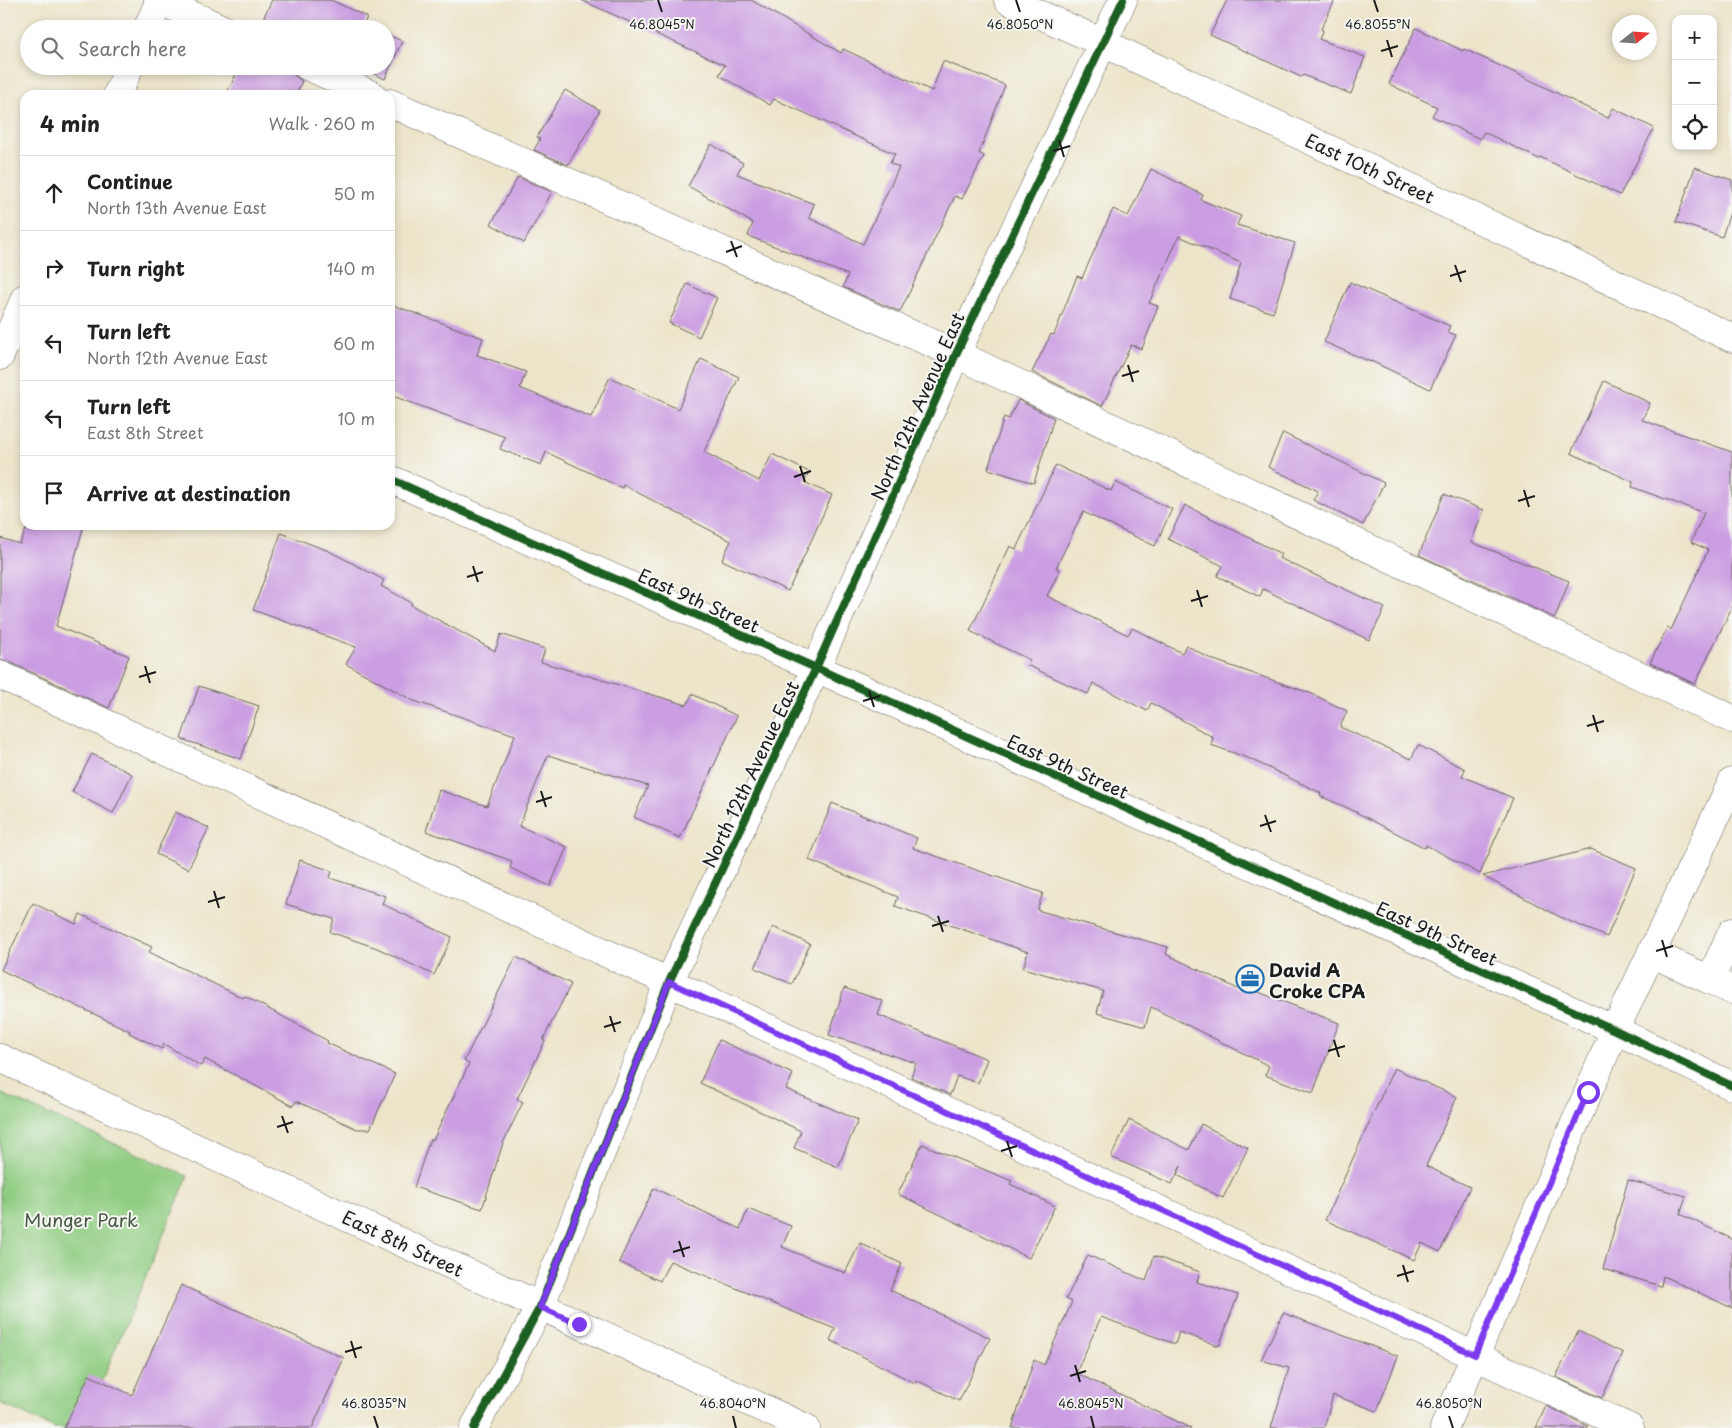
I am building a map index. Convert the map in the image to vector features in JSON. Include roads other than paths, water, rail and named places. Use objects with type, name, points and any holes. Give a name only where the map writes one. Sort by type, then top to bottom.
[{"type":"street","points":[[151,20],[159,0],[203,20]]},
{"type":"street","name":"East 10th Street","points":[[1008,0],[1732,338]]},
{"type":"street","name":"North 12th Avenue East","points":[[474,1428],[540,1307],[669,982],[816,668],[956,354],[1123,0]]},
{"type":"street","points":[[119,90],[126,75]]},
{"type":"street","points":[[327,75],[361,90]]},
{"type":"street","points":[[395,105],[956,354],[1732,719]]},
{"type":"street","points":[[0,356],[17,308]]},
{"type":"street","name":"East 9th Street","points":[[395,481],[816,668],[1615,1030],[1732,1086]]},
{"type":"street","points":[[0,675],[669,982],[1630,1428]]},
{"type":"street","points":[[1444,1428],[1615,1030],[1732,782]]},
{"type":"street","points":[[1651,952],[1723,974],[1732,932]]},
{"type":"street","name":"East 8th Street","points":[[0,1058],[806,1428]]},
{"type":"place","name":"David A Croke CPA","points":[[1250,979]]},
{"type":"park label","name":"Munger Park","points":[[81,1219]]}]
